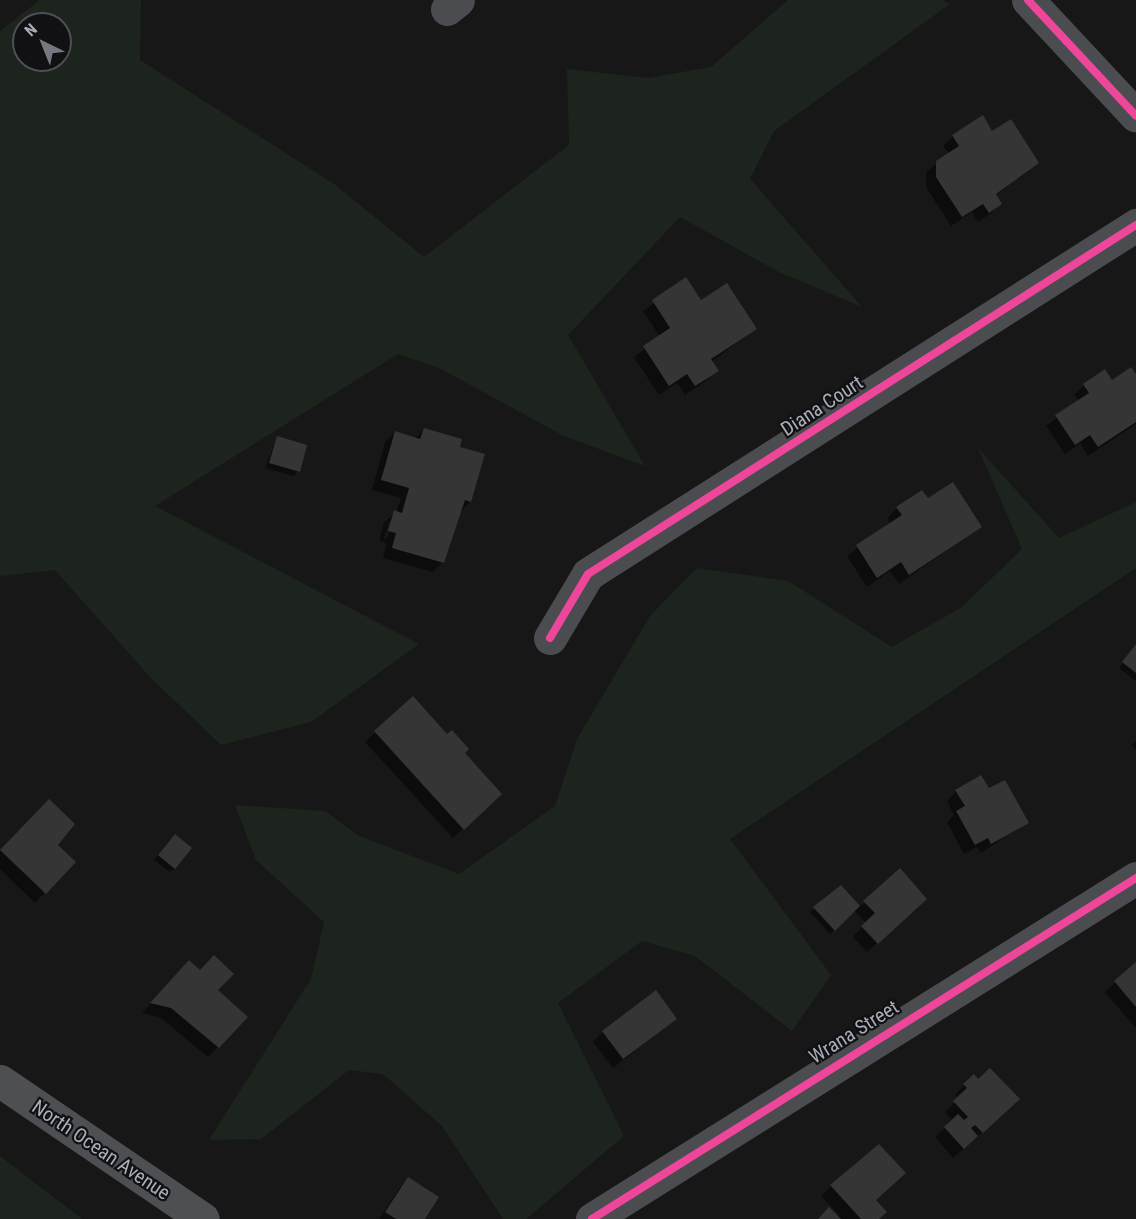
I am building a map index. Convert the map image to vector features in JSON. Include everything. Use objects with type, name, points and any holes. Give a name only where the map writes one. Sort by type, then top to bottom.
[{"type":"main road","name":"North Ocean Avenue","points":[[0,1081],[203,1219]]},
{"type":"street","points":[[1028,0],[1136,116]]},
{"type":"street","name":"Diana Court","points":[[550,638],[588,574],[1136,225]]},
{"type":"street","name":"Wrana Street","points":[[592,1219],[1136,878]]},
{"type":"shaded area","points":[[40,0],[141,0],[140,60],[334,184],[424,257],[569,145],[567,69],[648,78],[711,67],[788,0],[942,0],[950,4],[774,131],[750,179],[862,307],[779,272],[680,217],[568,335],[645,466],[564,436],[439,368],[398,354],[155,506],[419,644],[311,722],[221,745],[151,678],[55,570],[0,576],[0,31],[12,22],[12,72],[72,72],[72,12],[25,12]]},
{"type":"shaded area","points":[[978,448],[1059,538],[1136,502],[1136,568],[730,839],[831,975],[792,1031],[695,956],[642,941],[558,1003],[624,1136],[526,1219],[503,1219],[442,1126],[383,1074],[349,1070],[261,1139],[209,1140],[311,979],[324,922],[256,860],[235,805],[325,811],[359,836],[459,874],[555,806],[577,739],[650,616],[697,568],[788,581],[892,647],[962,607],[1022,549]]},
{"type":"shaded area","points":[[0,1156],[82,1219],[0,1219]]},
{"type":"building","points":[[983,115],[992,131],[1011,119],[1039,163],[996,194],[1002,204],[989,213],[983,204],[962,217],[936,177],[936,161],[959,146],[952,135]]},
{"type":"building","points":[[686,277],[701,300],[727,283],[757,329],[711,359],[719,371],[695,386],[687,374],[669,386],[643,346],[670,328],[652,300]]},
{"type":"building","points":[[1131,367],[1136,374],[1136,422],[1098,447],[1090,435],[1075,445],[1055,415],[1089,393],[1083,384],[1105,369],[1112,380]]},
{"type":"building","points":[[424,428],[462,439],[460,447],[485,454],[471,502],[465,500],[444,563],[392,548],[396,533],[388,531],[394,510],[402,513],[409,488],[381,480],[395,431],[420,439]]},
{"type":"building","points":[[277,436],[307,445],[300,472],[269,463]]},
{"type":"building","points":[[953,482],[982,527],[909,575],[901,562],[877,578],[856,545],[902,515],[896,507],[922,490],[928,498]]},
{"type":"building","points":[[1136,644],[1136,673],[1122,662]]},
{"type":"building","points":[[413,696],[447,734],[452,730],[469,749],[465,753],[502,794],[464,830],[374,731]]},
{"type":"building","points":[[981,775],[989,788],[1005,780],[1029,823],[991,844],[988,838],[975,845],[956,811],[965,806],[955,790]]},
{"type":"building","points":[[49,799],[75,824],[58,845],[76,862],[46,894],[0,850]]},
{"type":"building","points":[[175,834],[192,848],[175,869],[158,855]]},
{"type":"building","points":[[900,868],[927,899],[878,944],[861,926],[875,913],[863,901]]},
{"type":"building","points":[[841,885],[860,906],[835,931],[813,907]]},
{"type":"building","points":[[214,955],[234,974],[218,990],[248,1017],[219,1048],[171,1008],[150,1003],[189,960],[200,970]]},
{"type":"building","points":[[1136,962],[1136,1007],[1114,981]]},
{"type":"building","points":[[656,990],[677,1019],[623,1059],[602,1031]]},
{"type":"building","points":[[990,1068],[1020,1099],[983,1133],[975,1125],[971,1128],[978,1136],[964,1149],[944,1127],[958,1114],[964,1120],[968,1117],[953,1101],[967,1088],[963,1084],[974,1074],[978,1079]]},
{"type":"building","points":[[879,1144],[906,1173],[876,1200],[887,1212],[879,1219],[861,1219],[830,1185]]},
{"type":"building","points":[[408,1177],[439,1197],[425,1219],[396,1219],[385,1212]]},
{"type":"building","points":[[829,1207],[841,1219],[818,1219]]},
{"type":"cycle path","points":[[1028,0],[1136,116]]},
{"type":"cycle path","points":[[550,638],[588,574],[1136,225]]},
{"type":"cycle path","points":[[592,1219],[1136,878]]}]
